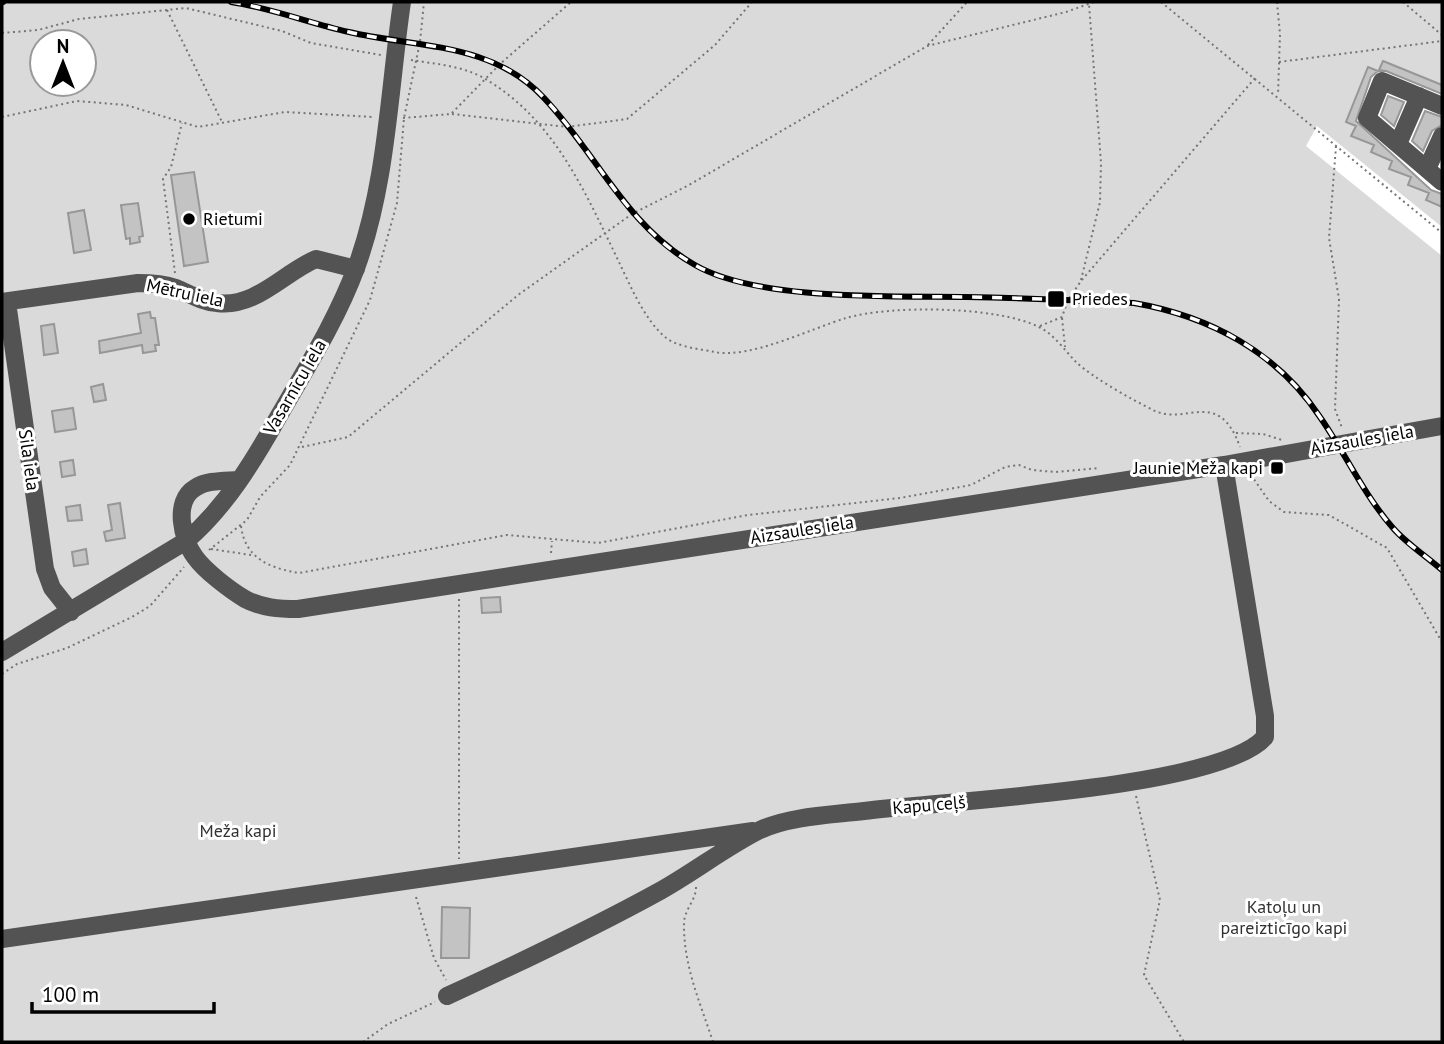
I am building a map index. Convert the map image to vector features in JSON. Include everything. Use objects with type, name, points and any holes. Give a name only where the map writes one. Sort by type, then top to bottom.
[{"type":"street","name":"Vasarnīcu iela","points":[[2,652],[186,541],[213,518],[238,480],[323,340],[356,269],[373,207],[401,2]]},
{"type":"street","points":[[1442,106],[1382,81],[1367,118],[1442,182]]},
{"type":"street","points":[[1398,144],[1419,96]]},
{"type":"street","points":[[1427,169],[1442,136]]},
{"type":"street","name":"Mētru iela","points":[[4,302],[138,282],[177,289],[199,300],[219,304],[240,302],[270,289],[316,259],[356,269]]},
{"type":"street","name":"Sila iela","points":[[4,302],[45,569],[52,588],[71,612]]},
{"type":"street","name":"Aizsaules iela","points":[[186,541],[203,553],[244,598],[269,608],[298,609],[1442,426]]},
{"type":"street","name":"Kapu ceļš","points":[[450,995],[582,934],[695,872],[761,830],[784,823],[866,811],[1012,797],[1135,781],[1227,760],[1256,748],[1265,737],[1265,716],[1234,460]]},
{"type":"street","points":[[186,541],[182,514],[188,496],[195,488],[206,484],[238,480]]},
{"type":"street","points":[[2,939],[761,830]]},
{"type":"path","points":[[451,114],[571,2]]},
{"type":"path","points":[[2,117],[78,101],[126,105],[198,127],[285,112],[387,117],[451,114],[567,127],[627,119],[715,45],[752,2]]},
{"type":"path","points":[[927,46],[967,2]]},
{"type":"path","points":[[1081,281],[1100,202],[1101,163],[1089,2]]},
{"type":"path","points":[[302,447],[348,437],[518,295],[632,214],[689,185],[927,46],[1066,12],[1094,2]]},
{"type":"path","points":[[1161,2],[1442,233]]},
{"type":"path","points":[[1277,2],[1278,96]]},
{"type":"path","points":[[1404,2],[1442,36]]},
{"type":"path","points":[[2,33],[186,8],[236,18],[282,31],[311,43],[442,64],[486,79],[542,125],[575,172],[655,325],[666,338],[706,351],[743,354],[847,318],[880,313],[955,310],[988,314],[1039,327],[1065,347],[1083,367],[1159,413],[1204,411],[1215,415],[1235,433],[1241,450],[1234,460],[1269,501],[1284,512],[1329,515],[1387,548],[1442,642]]},
{"type":"path","points":[[167,9],[222,123]]},
{"type":"path","points":[[1279,62],[1442,41]]},
{"type":"path","points":[[1065,347],[1062,317],[1068,300],[1081,281],[1255,78]]},
{"type":"path","points":[[177,289],[163,179],[172,167],[183,122]]},
{"type":"path","points":[[1336,145],[1329,238],[1339,299],[1335,409],[1337,422],[1346,434]]},
{"type":"path","points":[[1039,327],[1062,317]]},
{"type":"path","points":[[2,674],[17,664],[33,662],[97,634],[150,606],[203,553],[252,555],[277,569],[299,573],[507,536],[598,543],[748,514],[900,498],[971,485],[1005,467],[1019,465],[1032,470],[1055,472],[1109,467]]},
{"type":"path","points":[[241,526],[243,541],[252,555]]},
{"type":"path","points":[[459,584],[460,875]]},
{"type":"path","points":[[1135,781],[1138,810],[1160,900],[1144,975],[1184,1042]]},
{"type":"path","points":[[695,872],[696,894],[684,918],[685,960],[713,1042]]},
{"type":"path","points":[[363,1042],[388,1024],[450,995],[434,958],[409,879]]},
{"type":"green space","points":[[2,2],[1442,2],[1442,85],[1383,61],[1379,71],[1368,67],[1346,121],[1356,126],[1352,136],[1374,145],[1371,152],[1392,161],[1390,169],[1411,177],[1408,185],[1429,193],[1426,201],[1442,207],[1442,227],[1317,126],[1306,146],[1442,256],[1442,1042],[2,1042]]},
{"type":"building","points":[[1383,61],[1442,85],[1442,94],[1379,70]]},
{"type":"building","points":[[1368,67],[1378,71],[1371,77],[1356,121],[1431,190],[1442,194],[1442,207],[1426,200],[1429,193],[1408,185],[1411,177],[1389,169],[1392,161],[1371,152],[1374,145],[1351,136],[1356,126],[1346,122]]},
{"type":"building","points":[[1388,96],[1404,102],[1394,126],[1381,115]]},
{"type":"building","points":[[1425,111],[1442,117],[1442,125],[1432,131],[1423,151],[1412,141]]},
{"type":"building","name":"Rietumi","points":[[194,172],[208,262],[184,266],[171,175]]},
{"type":"building","points":[[138,203],[143,236],[139,237],[140,242],[130,244],[130,238],[126,239],[121,205]]},
{"type":"building","points":[[84,210],[91,250],[74,253],[68,213]]},
{"type":"building","points":[[150,312],[151,318],[155,318],[159,345],[155,345],[156,351],[143,353],[142,345],[100,353],[99,341],[141,333],[138,314]]},
{"type":"building","points":[[54,324],[58,353],[44,355],[41,326]]},
{"type":"building","points":[[103,384],[106,400],[94,402],[91,387]]},
{"type":"building","points":[[73,408],[76,429],[55,432],[52,411]]},
{"type":"building","points":[[73,460],[75,475],[62,477],[60,462]]},
{"type":"building","points":[[120,503],[125,538],[106,541],[104,532],[112,530],[108,505]]},
{"type":"building","points":[[80,505],[82,520],[68,521],[66,507]]},
{"type":"building","points":[[86,549],[88,564],[74,566],[72,552]]},
{"type":"building","points":[[500,597],[501,612],[482,613],[481,598]]},
{"type":"building","points":[[442,907],[470,908],[469,958],[441,958]]},
{"type":"railway","points":[[231,2],[349,32],[453,50],[501,66],[524,80],[544,98],[631,210],[650,230],[671,249],[695,265],[721,277],[789,291],[826,294],[1134,303],[1189,317],[1214,328],[1239,340],[1262,356],[1303,394],[1393,528],[1442,570]]},
{"type":"place","name":"Rietumi","points":[[189,219]]},
{"type":"place","name":"Priedes","points":[[1056,299]]},
{"type":"place","name":"Jaunie Meža kapi","points":[[1277,468]]},
{"type":"park label","name":"Meža kapi","points":[[238,831]]},
{"type":"park label","name":"Katoļu un pareizticīgo kapi","points":[[1284,918]]}]
